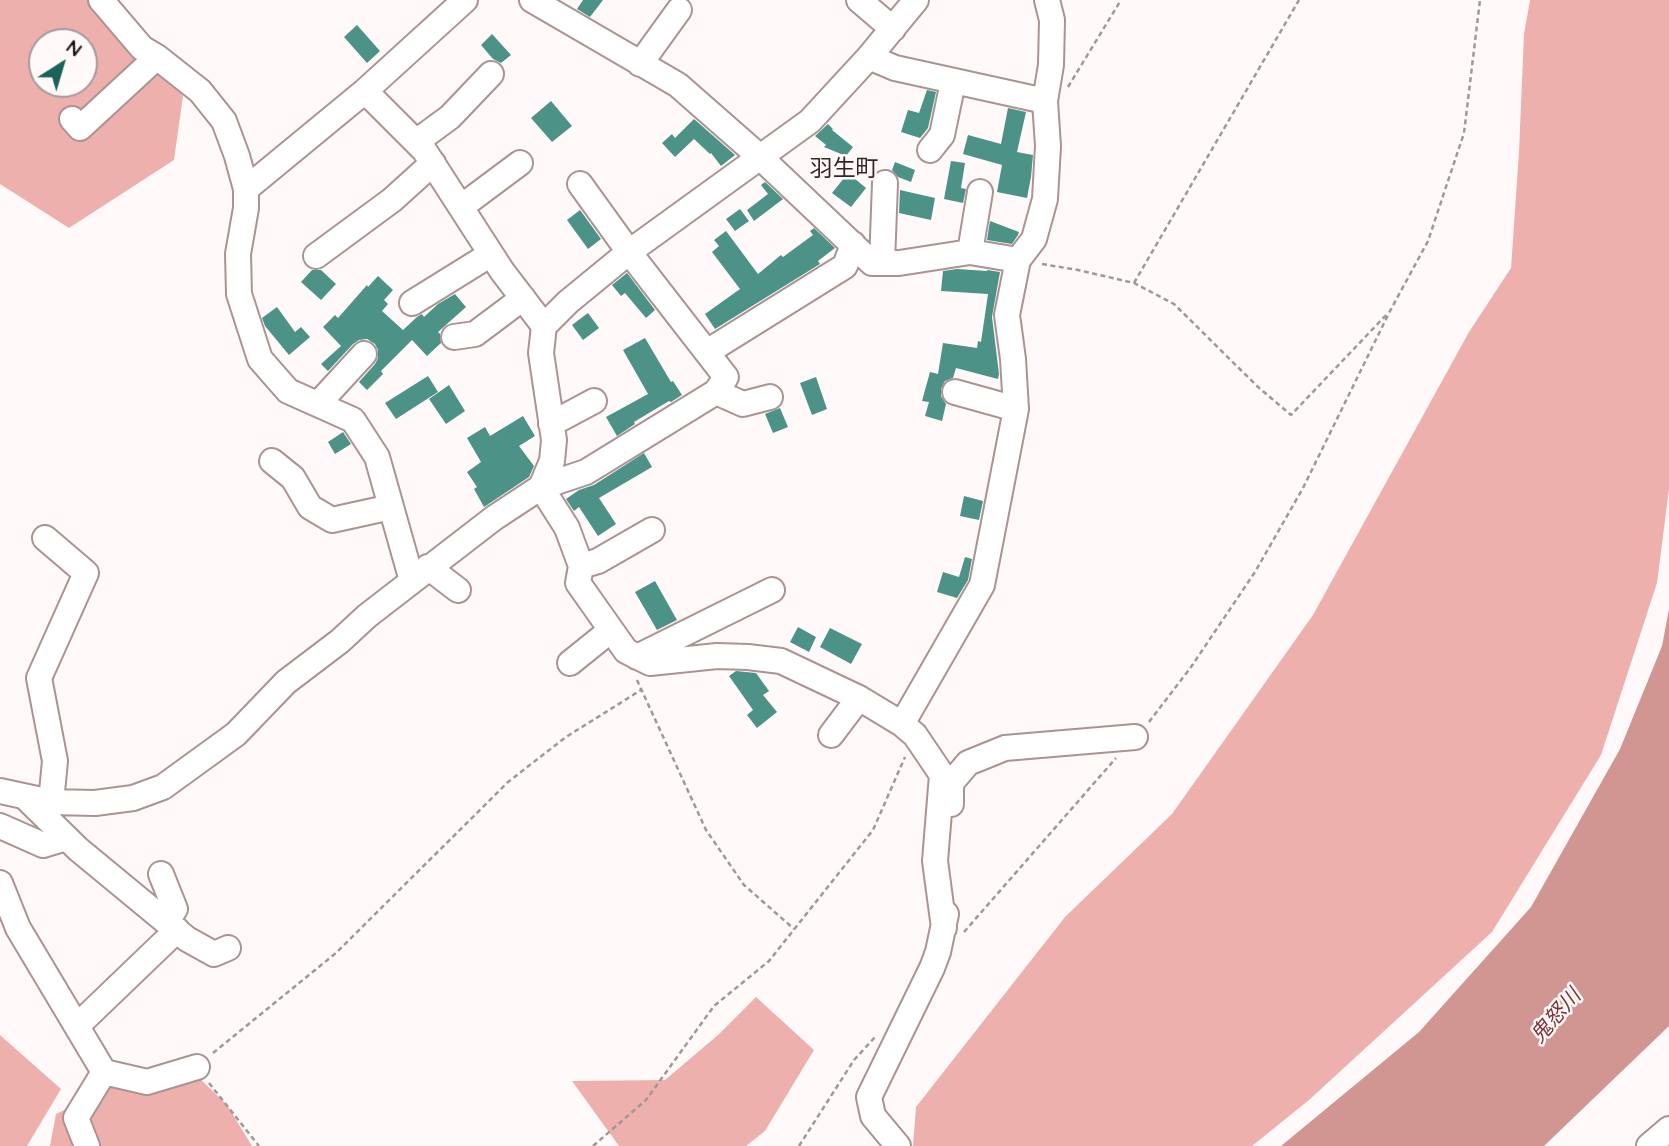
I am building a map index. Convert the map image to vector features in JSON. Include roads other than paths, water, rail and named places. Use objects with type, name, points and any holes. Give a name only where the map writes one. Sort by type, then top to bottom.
[{"type":"street","points":[[101,0],[142,48],[200,91],[224,121],[246,189],[246,208],[238,254],[239,294],[260,359],[288,391],[353,420],[377,457],[391,507],[420,574],[458,590]]},
{"type":"street","points":[[246,189],[365,91],[465,0]]},
{"type":"street","points":[[532,0],[678,85],[760,156],[872,263],[899,263],[970,252],[1018,260]]},
{"type":"street","points":[[859,0],[892,29]]},
{"type":"street","points":[[541,487],[552,461],[554,440],[541,353],[544,326],[568,302],[629,252],[810,121],[869,57],[916,0]]},
{"type":"street","points":[[908,730],[982,585],[1016,410],[1007,315],[1018,260],[1034,239],[1045,199],[1048,145],[1056,95],[1051,65],[1052,20],[1048,0]]},
{"type":"street","points":[[640,64],[679,10]]},
{"type":"street","points":[[72,118],[80,128],[157,57]]},
{"type":"street","points":[[869,57],[895,68],[953,82],[1056,95]]},
{"type":"street","points":[[416,142],[450,117],[491,74]]},
{"type":"street","points":[[930,150],[942,135],[953,82]]},
{"type":"street","points":[[365,91],[424,150],[502,271],[544,326]]},
{"type":"street","points":[[316,256],[392,200],[433,163]]},
{"type":"street","points":[[461,207],[520,163]]},
{"type":"street","points":[[882,263],[885,183]]},
{"type":"street","points":[[0,791],[51,802],[95,803],[133,798],[163,787],[236,734],[286,682],[494,518],[541,487],[586,472],[716,392],[726,377],[580,184]]},
{"type":"street","points":[[970,252],[980,192]]},
{"type":"street","points":[[707,352],[845,267],[853,244]]},
{"type":"street","points":[[412,303],[491,254]]},
{"type":"street","points":[[454,337],[475,334],[523,298]]},
{"type":"street","points":[[318,404],[364,354]]},
{"type":"street","points":[[716,392],[743,404],[770,397]]},
{"type":"street","points":[[955,392],[1016,410]]},
{"type":"street","points":[[551,424],[594,401]]},
{"type":"street","points":[[272,461],[293,478],[310,507],[332,520],[391,507]]},
{"type":"street","points":[[541,487],[567,528],[581,566],[578,583],[631,654],[650,663],[717,656],[781,661],[859,698],[908,730],[942,775],[935,861],[952,932]]},
{"type":"street","points":[[581,566],[598,562],[652,530]]},
{"type":"street","points":[[45,538],[86,573],[39,678],[55,761],[51,802]]},
{"type":"street","points":[[631,654],[772,590]]},
{"type":"street","points":[[570,663],[611,630]]},
{"type":"street","points":[[831,735],[859,698]]},
{"type":"street","points":[[898,1146],[873,1116],[869,1097],[939,951],[952,932],[951,783],[968,763],[1005,748],[1135,737]]},
{"type":"street","points":[[24,796],[78,849],[187,939],[214,954],[228,948]]},
{"type":"street","points":[[0,826],[43,845],[66,838]]},
{"type":"street","points":[[77,1026],[171,925],[175,909],[162,874]]},
{"type":"street","points":[[0,883],[9,932],[77,1026],[104,1072],[147,1082],[197,1066]]},
{"type":"street","points":[[87,1146],[76,1118],[104,1072]]},
{"type":"street","points":[[1649,1146],[1669,1129]]},
{"type":"water","name":"鬼怒川","points":[[1669,609],[1669,1026],[1544,1146],[1281,1146],[1419,1032],[1531,907],[1620,749],[1662,646]]},
{"type":"district","name":"羽生町","points":[[844,169]]}]
